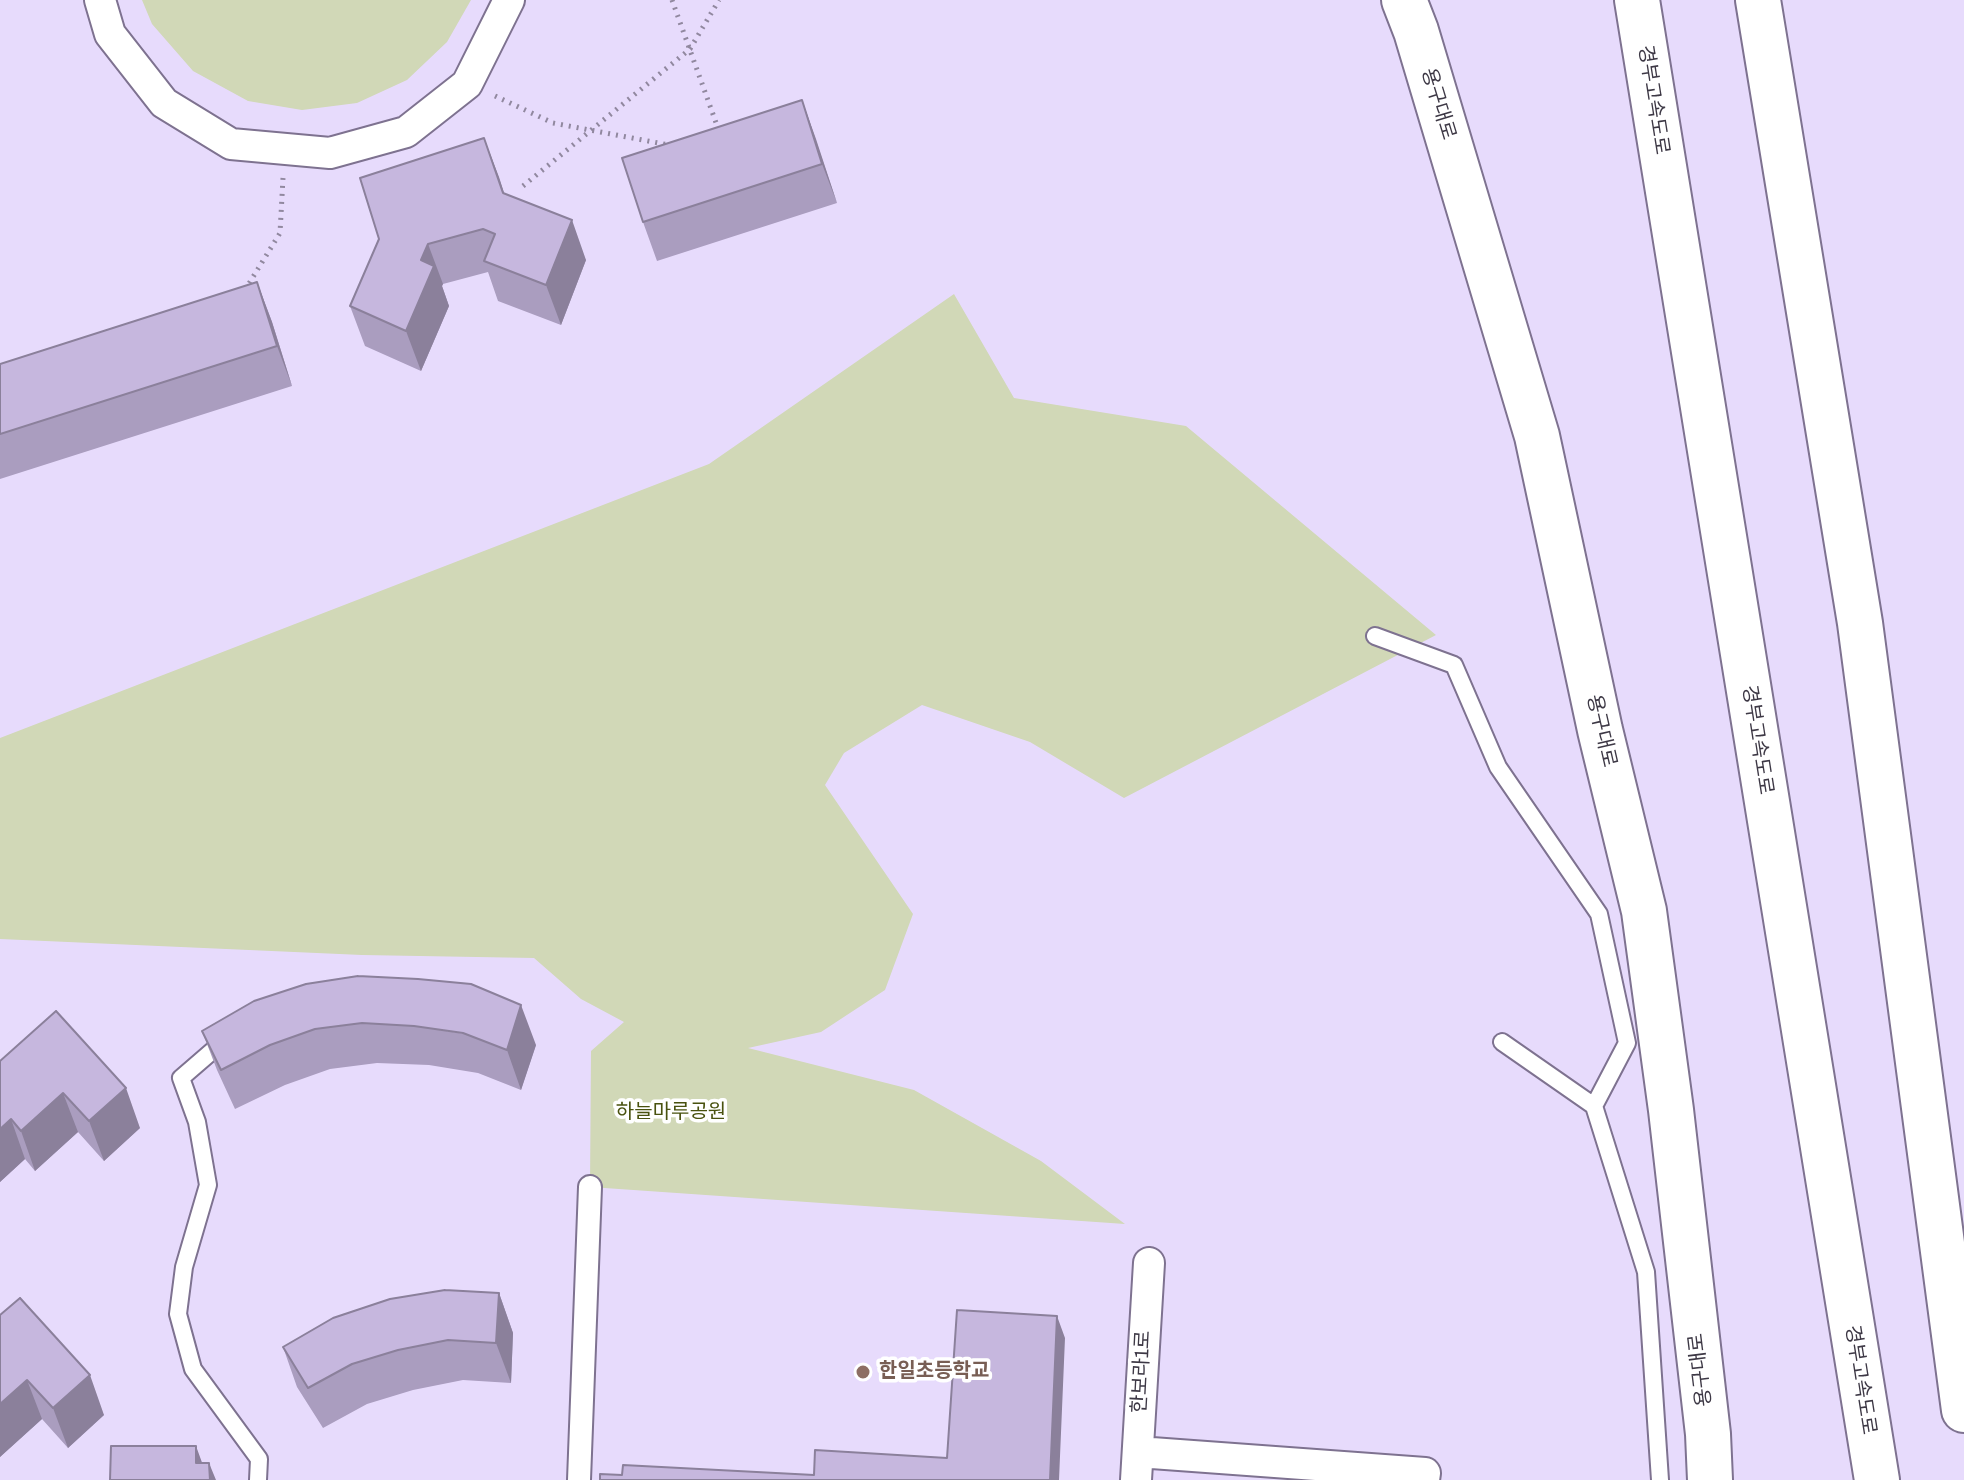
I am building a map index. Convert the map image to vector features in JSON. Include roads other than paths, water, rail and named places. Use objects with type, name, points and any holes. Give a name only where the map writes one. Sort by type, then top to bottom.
[{"type":"highway","name":"용구대로","points":[[1404,0],[1421,46],[1537,436],[1600,730],[1644,911],[1708,1434],[1710,1480]]},
{"type":"highway","name":"경부고속도로","points":[[1637,0],[1877,1480]]},
{"type":"highway","points":[[1758,0],[1860,623],[1964,1410]]},
{"type":"street","points":[[100,0],[110,34],[164,103],[231,144],[330,153],[406,132],[467,84],[509,0]]},
{"type":"street","points":[[579,1480],[590,1187]]},
{"type":"street","name":"한보라1로","points":[[1137,1466],[1149,1263]]},
{"type":"street","points":[[1137,1466],[1425,1473],[1424,1480]]},
{"type":"lane","points":[[1375,636],[1454,665],[1498,767],[1599,914],[1627,1043],[1594,1106]]},
{"type":"lane","points":[[238,1036],[224,1041],[181,1078],[197,1122],[208,1185],[184,1267],[178,1314],[193,1369],[259,1459],[258,1480]]},
{"type":"lane","points":[[1502,1042],[1594,1106],[1646,1272],[1660,1480]]},
{"type":"place","name":"한일초등학교","points":[[863,1372]]},
{"type":"park label","name":"하늘마루공원","points":[[671,1113]]}]
